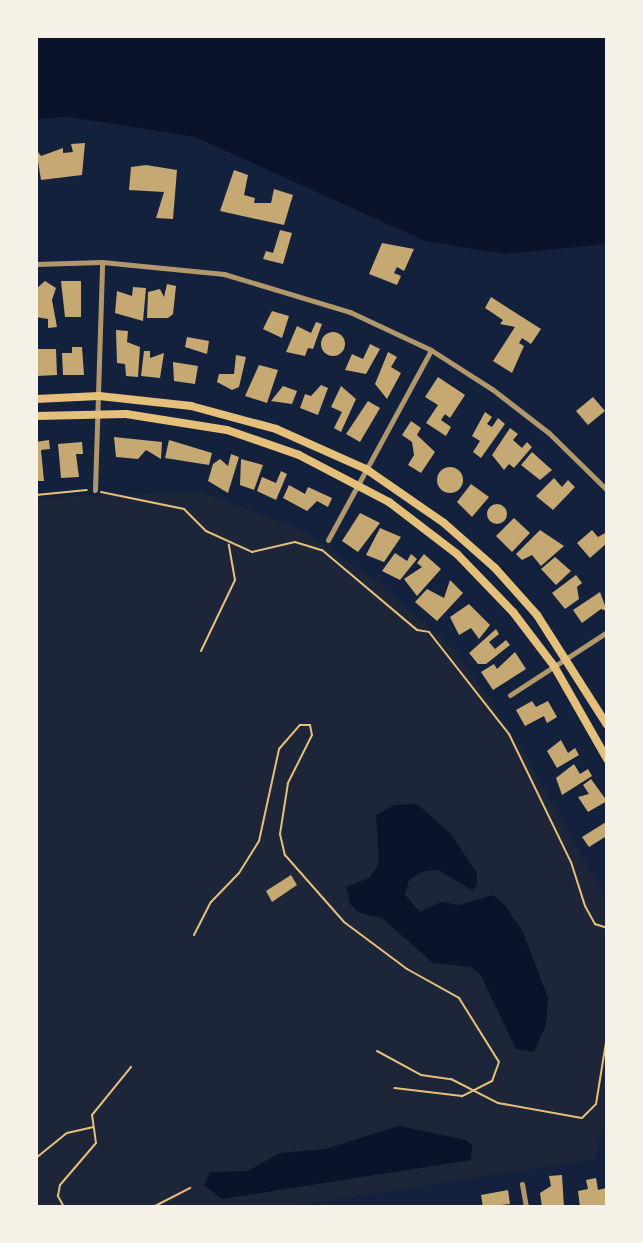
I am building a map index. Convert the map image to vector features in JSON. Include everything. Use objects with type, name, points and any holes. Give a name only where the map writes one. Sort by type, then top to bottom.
[{"type":"main road","points":[[36,399],[99,396],[232,416],[303,439],[366,469],[444,523],[495,568],[566,658],[607,725]]},
{"type":"main road","points":[[36,416],[99,413],[227,430],[299,455],[358,484],[457,554],[498,595],[554,666],[607,759]]},
{"type":"street","points":[[36,264],[102,262],[224,274],[294,292],[431,350],[549,433],[607,490]]},
{"type":"street","points":[[95,490],[102,262]]},
{"type":"street","points":[[328,540],[431,350]]},
{"type":"street","points":[[510,695],[607,632]]},
{"type":"street","points":[[522,1184],[526,1207]]},
{"type":"path","points":[[36,495],[95,490],[184,509],[228,543],[260,554],[295,542],[322,550],[417,630],[429,632],[509,734],[571,862],[585,906],[595,924],[607,928]]},
{"type":"path","points":[[201,651],[236,576],[228,543]]},
{"type":"path","points":[[194,935],[211,902],[239,873],[259,841],[279,749],[300,725],[310,725],[312,735],[288,783],[280,845],[344,922],[407,969],[450,991],[469,1009],[499,1062],[492,1081],[473,1092],[437,1097],[394,1088]]},
{"type":"path","points":[[377,1051],[421,1075],[451,1079],[506,1105],[582,1118],[596,1104],[607,1036]]},
{"type":"path","points":[[64,1207],[57,1192],[93,1150],[97,1137],[92,1127],[95,1109],[131,1067]]},
{"type":"path","points":[[36,1158],[56,1139],[92,1127]]},
{"type":"path","points":[[153,1207],[190,1188]]},
{"type":"shaded area","points":[[36,36],[607,36],[607,244],[505,254],[425,241],[195,137],[69,117],[36,119]]},
{"type":"shaded area","points":[[201,492],[300,529],[377,582],[455,650],[522,749],[607,901],[607,1108],[595,1159],[286,1207],[36,1207],[36,498]]},
{"type":"shaded area","points":[[417,804],[450,833],[477,873],[477,886],[472,890],[438,870],[423,871],[409,880],[405,895],[420,912],[441,902],[460,905],[493,895],[505,905],[523,932],[548,998],[546,1025],[534,1052],[516,1049],[480,974],[471,967],[433,963],[382,918],[359,913],[350,904],[346,887],[369,878],[379,863],[376,815],[394,805]]},
{"type":"shaded area","points":[[399,1126],[466,1140],[472,1145],[471,1160],[222,1199],[204,1185],[210,1172],[248,1171],[280,1153],[325,1149]]},
{"type":"building","points":[[85,143],[82,175],[41,180],[36,149],[41,156],[63,148],[63,153],[73,152],[71,144]]},
{"type":"building","points":[[146,165],[177,170],[173,219],[156,218],[164,192],[129,190],[131,167]]},
{"type":"building","points":[[234,170],[248,175],[244,195],[255,198],[254,203],[271,203],[274,189],[293,195],[284,225],[220,211]]},
{"type":"building","points":[[280,230],[292,233],[283,264],[263,259],[266,251],[273,253]]},
{"type":"building","points":[[382,243],[414,249],[404,271],[397,267],[394,273],[401,276],[397,285],[369,274]]},
{"type":"building","points":[[45,281],[56,288],[52,300],[57,327],[48,328],[48,319],[36,317],[36,289]]},
{"type":"building","points":[[61,281],[81,281],[81,317],[65,317]]},
{"type":"building","points":[[167,284],[176,286],[173,314],[168,318],[147,318],[148,292],[160,289],[164,297]]},
{"type":"building","points":[[133,287],[146,288],[143,321],[115,313],[117,291],[132,296]]},
{"type":"building","points":[[491,297],[541,329],[531,344],[522,338],[519,343],[524,346],[512,373],[493,361],[515,327],[500,324],[503,320],[485,308]]},
{"type":"building","points":[[272,311],[289,316],[282,338],[263,329]]},
{"type":"building","points":[[316,322],[322,324],[313,349],[308,348],[305,356],[286,352],[297,326],[311,333]]},
{"type":"building","points":[[116,330],[128,331],[127,342],[140,347],[138,377],[126,376],[125,364],[117,363]]},
{"type":"building","points":[[333,332],[342,335],[345,344],[342,353],[333,356],[324,353],[321,344],[324,335]]},
{"type":"building","points":[[187,337],[209,341],[207,354],[185,347]]},
{"type":"building","points":[[370,344],[380,349],[366,374],[345,370],[352,354],[363,359]]},
{"type":"building","points":[[72,347],[82,347],[84,375],[63,375],[62,353],[72,353]]},
{"type":"building","points":[[36,349],[56,349],[57,375],[36,376]]},
{"type":"building","points":[[144,351],[150,351],[150,358],[164,353],[160,378],[141,376]]},
{"type":"building","points":[[388,352],[397,357],[391,367],[401,373],[387,399],[375,384]]},
{"type":"building","points":[[236,355],[246,357],[239,387],[232,390],[217,382],[219,374],[234,374]]},
{"type":"building","points":[[173,362],[198,366],[195,384],[174,381]]},
{"type":"building","points":[[259,365],[278,370],[267,403],[245,396]]},
{"type":"building","points":[[438,377],[465,395],[450,418],[445,414],[441,420],[451,427],[446,436],[426,423],[438,405],[425,397]]},
{"type":"building","points":[[321,385],[328,388],[318,415],[300,408],[305,394],[311,396]]},
{"type":"building","points":[[283,386],[297,391],[292,404],[271,401]]},
{"type":"building","points":[[341,386],[356,399],[341,432],[334,428],[342,412],[331,407]]},
{"type":"building","points":[[593,397],[605,411],[588,425],[576,411]]},
{"type":"building","points":[[368,401],[380,408],[360,442],[346,434]]},
{"type":"building","points":[[485,412],[492,417],[487,424],[492,427],[498,418],[505,424],[481,458],[473,452],[480,441],[472,436]]},
{"type":"building","points":[[411,421],[421,428],[417,435],[435,452],[421,473],[408,465],[414,455],[412,442],[402,435]]},
{"type":"building","points":[[510,428],[518,434],[513,440],[522,448],[527,442],[532,447],[514,468],[509,464],[504,470],[492,455]]},
{"type":"building","points":[[114,437],[162,442],[161,459],[146,450],[138,459],[116,457]]},
{"type":"building","points":[[49,440],[50,449],[41,450],[44,481],[36,481],[36,442]]},
{"type":"building","points":[[169,440],[212,453],[209,465],[165,458]]},
{"type":"building","points":[[82,442],[83,454],[76,454],[79,477],[61,478],[58,444]]},
{"type":"building","points":[[532,452],[552,470],[540,480],[521,465]]},
{"type":"building","points":[[231,454],[239,457],[228,493],[208,481],[213,464],[220,459],[228,466]]},
{"type":"building","points":[[241,459],[263,465],[254,490],[240,485]]},
{"type":"building","points":[[450,467],[459,471],[463,480],[459,489],[450,493],[441,489],[437,480],[441,471]]},
{"type":"building","points":[[281,471],[287,474],[276,500],[257,491],[262,477],[276,483]]},
{"type":"building","points":[[554,478],[562,487],[568,480],[575,487],[553,510],[536,496]]},
{"type":"building","points":[[471,484],[489,497],[472,517],[457,502]]},
{"type":"building","points":[[289,485],[305,494],[308,487],[332,498],[328,507],[317,501],[307,511],[283,498]]},
{"type":"building","points":[[497,504],[504,507],[507,514],[504,521],[497,524],[490,521],[487,514],[490,507]]},
{"type":"building","points":[[360,513],[380,523],[358,552],[342,541]]},
{"type":"building","points":[[514,518],[530,533],[512,552],[496,536]]},
{"type":"building","points":[[380,528],[401,537],[384,562],[366,555]]},
{"type":"building","points":[[540,530],[564,546],[541,566],[532,555],[522,560],[516,554]]},
{"type":"building","points":[[592,530],[598,537],[607,532],[607,543],[590,558],[577,543]]},
{"type":"building","points":[[395,553],[407,561],[411,554],[417,559],[400,580],[382,571]]},
{"type":"building","points":[[424,554],[441,569],[417,596],[404,579],[422,567],[417,563]]},
{"type":"building","points":[[555,557],[571,571],[556,585],[541,569]]},
{"type":"building","points":[[576,575],[582,583],[577,587],[579,599],[565,609],[552,593]]},
{"type":"building","points":[[450,580],[463,593],[437,621],[415,602],[427,589],[444,598]]},
{"type":"building","points":[[600,592],[607,611],[601,609],[582,623],[573,610]]},
{"type":"building","points":[[469,604],[490,625],[479,639],[471,628],[459,635],[450,617]]},
{"type":"building","points":[[496,629],[499,634],[489,642],[495,649],[506,640],[510,645],[486,664],[478,664],[469,653]]},
{"type":"building","points":[[515,652],[526,669],[493,690],[481,672],[494,664],[497,669]]},
{"type":"building","points":[[532,701],[536,707],[548,701],[557,717],[547,723],[544,716],[525,726],[516,710]]},
{"type":"building","points":[[561,740],[568,753],[575,748],[579,755],[557,768],[547,751]]},
{"type":"building","points":[[574,764],[580,774],[588,769],[592,776],[562,795],[556,778]]},
{"type":"building","points":[[591,779],[607,801],[588,812],[578,797],[589,794],[583,785]]},
{"type":"building","points":[[606,822],[607,840],[605,837],[589,847],[582,837]]},
{"type":"building","points":[[291,875],[297,885],[272,902],[266,891]]},
{"type":"building","points":[[562,1175],[564,1207],[542,1207],[540,1193],[551,1186],[549,1176]]},
{"type":"building","points":[[596,1178],[598,1190],[606,1188],[607,1207],[580,1207],[578,1191],[588,1189],[586,1180]]},
{"type":"building","points":[[508,1190],[510,1204],[483,1207],[481,1195]]}]
